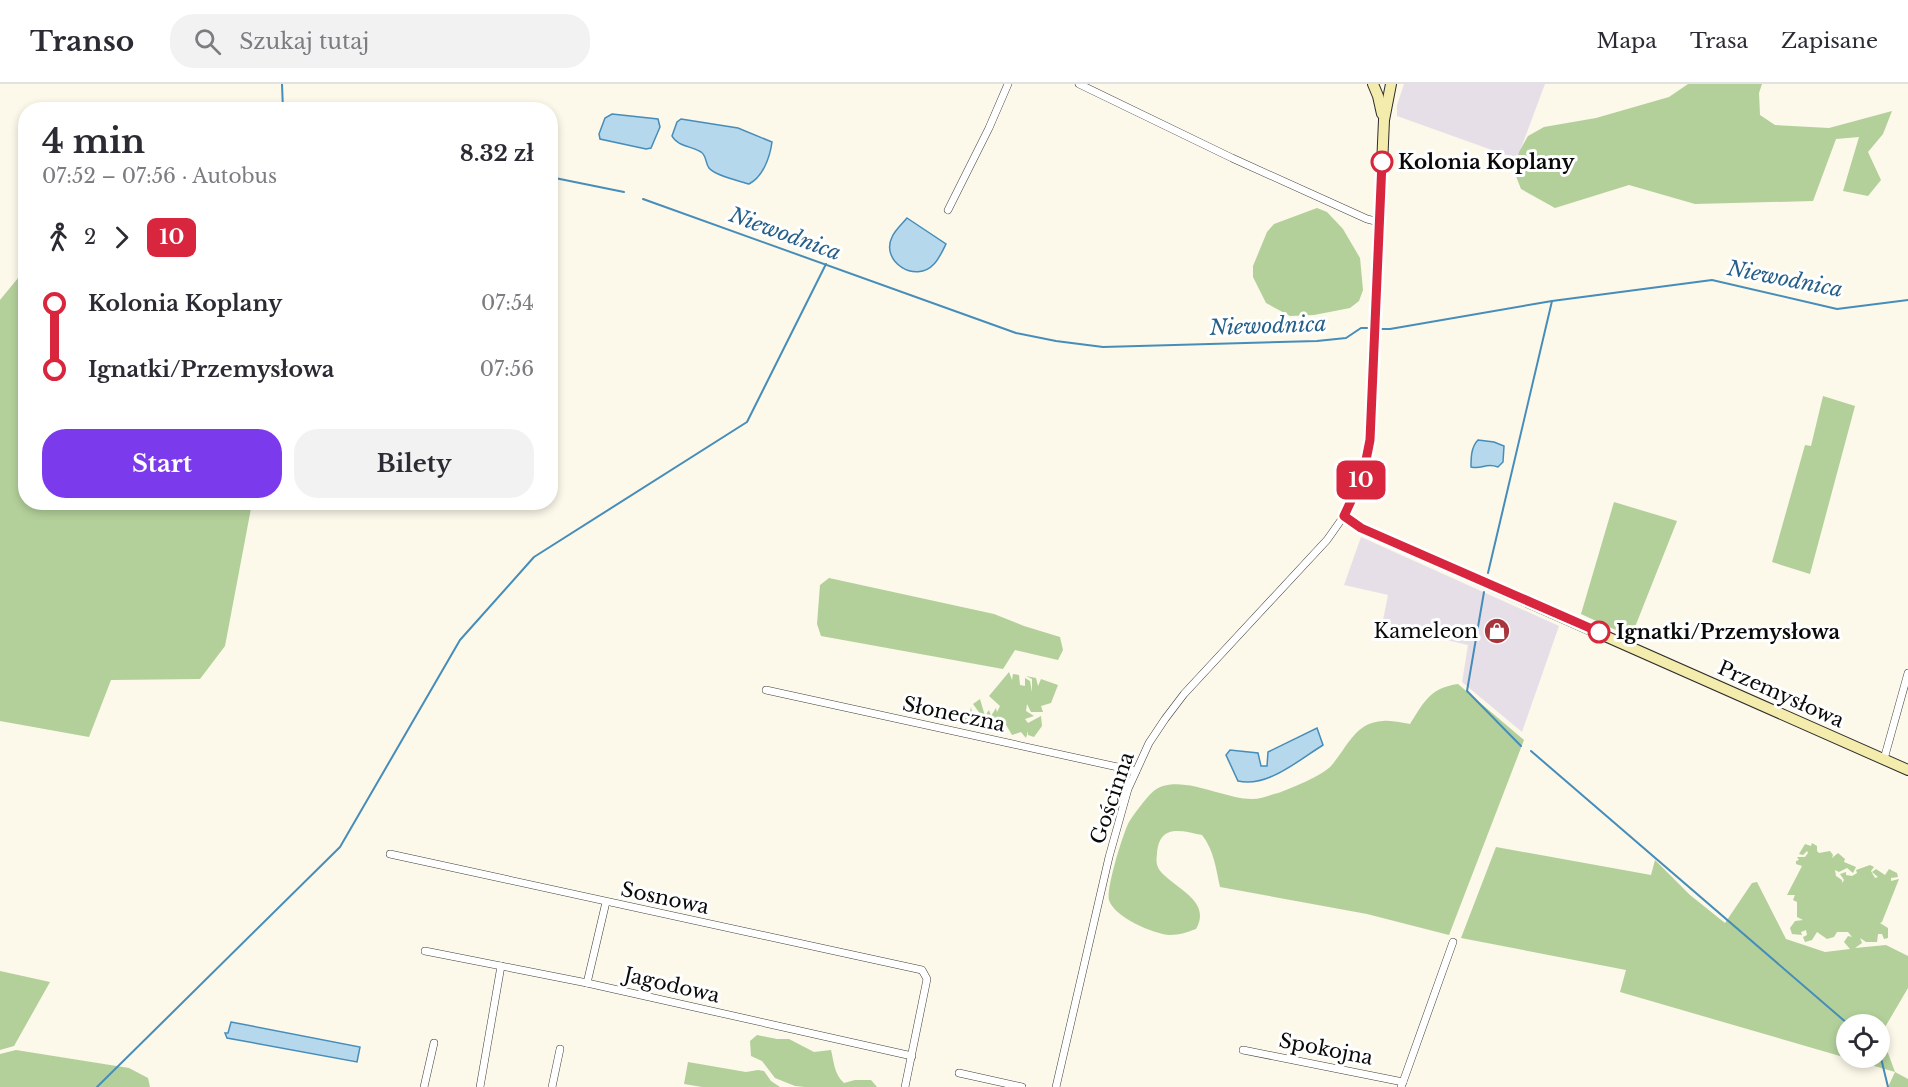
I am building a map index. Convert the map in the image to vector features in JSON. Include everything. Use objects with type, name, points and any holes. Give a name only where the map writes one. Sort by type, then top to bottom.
[{"type":"street","points":[[948,210],[1008,84]]},
{"type":"street","points":[[1079,84],[1232,158],[1367,219],[1379,222]]},
{"type":"street","points":[[1373,84],[1384,120]]},
{"type":"street","points":[[1344,516],[1363,475],[1370,440],[1384,120],[1391,84]]},
{"type":"street","name":"Przemysłowa","points":[[1344,516],[1361,528],[1908,770]]},
{"type":"street","name":"Gościnna","points":[[1056,1087],[1109,857],[1128,789],[1149,743],[1184,694],[1327,540],[1344,516]]},
{"type":"street","points":[[1884,759],[1908,673]]},
{"type":"street","name":"Słoneczna","points":[[766,690],[1136,771]]},
{"type":"street","name":"Sosnowa","points":[[390,854],[922,970],[927,979],[912,1056]]},
{"type":"street","points":[[587,982],[606,902]]},
{"type":"street","name":"Spokojna","points":[[1243,1050],[1402,1084],[1453,942]]},
{"type":"street","name":"Jagodowa","points":[[425,951],[587,982],[912,1056]]},
{"type":"street","points":[[480,1087],[501,966]]},
{"type":"street","points":[[424,1087],[434,1042]]},
{"type":"street","points":[[552,1087],[560,1048]]},
{"type":"street","points":[[905,1087],[912,1056]]},
{"type":"street","points":[[959,1073],[1022,1087]]},
{"type":"shaded area","points":[[1404,84],[1545,84],[1517,159],[1397,116],[1397,105]]},
{"type":"shaded area","points":[[1361,537],[1559,626],[1522,732],[1462,682],[1468,645],[1382,625],[1388,595],[1344,585]]},
{"type":"green space","points":[[1688,84],[1762,84],[1759,93],[1760,115],[1775,125],[1829,128],[1892,111],[1883,134],[1868,152],[1881,180],[1868,196],[1843,191],[1859,137],[1836,139],[1813,201],[1695,204],[1629,185],[1555,208],[1521,189],[1514,171],[1519,152],[1528,136],[1544,127],[1596,118],[1669,97]]},
{"type":"green space","points":[[1317,208],[1327,212],[1343,229],[1360,258],[1363,290],[1359,301],[1350,308],[1314,315],[1290,316],[1266,303],[1253,277],[1253,266],[1267,232],[1274,224]]},
{"type":"green space","points":[[18,278],[18,510],[251,510],[225,646],[200,679],[111,680],[89,737],[0,721],[0,300]]},
{"type":"green space","points":[[1823,396],[1855,406],[1810,574],[1772,562],[1805,445],[1811,446]]},
{"type":"green space","points":[[1614,502],[1677,521],[1631,637],[1581,614]]},
{"type":"green space","points":[[829,578],[994,614],[1060,637],[1063,650],[1058,660],[1015,650],[1003,669],[821,636],[817,624],[820,585]]},
{"type":"green space","points":[[1009,672],[1012,680],[1013,674],[1019,675],[1020,685],[1025,686],[1025,678],[1030,681],[1032,692],[1032,679],[1026,676],[1036,678],[1038,686],[1041,679],[1058,685],[1051,703],[1041,706],[1043,712],[1031,712],[1027,704],[1026,711],[1034,716],[1025,719],[1028,723],[1041,716],[1042,726],[1034,737],[1028,735],[1028,731],[1026,738],[1021,732],[1012,735],[1002,718],[1000,724],[1002,732],[978,720],[975,727],[941,719],[942,711],[959,718],[963,712],[969,717],[971,707],[973,719],[975,712],[981,715],[973,704],[980,699],[985,716],[989,710],[991,716],[996,708],[997,712],[1000,706],[989,696]]},
{"type":"green space","points":[[1458,684],[1524,740],[1449,935],[1367,914],[1220,887],[1212,853],[1202,835],[1179,831],[1166,833],[1162,838],[1157,863],[1161,872],[1196,903],[1200,919],[1196,929],[1177,934],[1163,934],[1135,924],[1112,906],[1109,900],[1110,885],[1126,828],[1155,790],[1177,784],[1189,785],[1252,799],[1278,793],[1327,770],[1352,737],[1365,726],[1373,722],[1386,721],[1410,724],[1429,697],[1441,689]]},
{"type":"green space","points":[[1812,843],[1817,846],[1819,853],[1830,851],[1832,858],[1838,853],[1845,859],[1844,862],[1856,867],[1853,873],[1847,868],[1839,872],[1835,870],[1836,876],[1842,880],[1842,883],[1844,880],[1840,874],[1846,872],[1846,875],[1852,876],[1857,873],[1856,870],[1870,865],[1874,867],[1871,871],[1875,878],[1878,877],[1872,872],[1876,869],[1885,875],[1889,869],[1897,873],[1898,877],[1891,878],[1891,881],[1899,879],[1880,923],[1888,928],[1888,938],[1884,939],[1882,934],[1878,934],[1877,942],[1866,942],[1860,938],[1862,943],[1855,948],[1886,945],[1908,956],[1908,988],[1890,1019],[1890,1014],[1836,1014],[1836,1055],[1620,992],[1626,970],[1461,938],[1496,847],[1651,875],[1655,860],[1690,895],[1725,923],[1752,883],[1757,882],[1786,939],[1825,952],[1850,949],[1844,942],[1848,936],[1852,937],[1848,932],[1837,932],[1834,937],[1827,939],[1817,932],[1812,940],[1805,942],[1803,937],[1807,935],[1806,930],[1801,932],[1802,935],[1792,934],[1790,928],[1795,921],[1803,920],[1797,917],[1797,902],[1793,900],[1795,895],[1787,895],[1802,866],[1796,864],[1799,860],[1797,857],[1805,857],[1808,853],[1807,851],[1803,855],[1799,854],[1805,844],[1811,846]]},
{"type":"green space","points":[[0,971],[50,982],[14,1046],[0,1050]]},
{"type":"green space","points":[[757,1035],[789,1039],[814,1052],[831,1050],[836,1072],[844,1083],[871,1080],[877,1087],[805,1087],[795,1086],[775,1078],[762,1061],[751,1056],[750,1041]]},
{"type":"green space","points":[[16,1050],[129,1068],[148,1078],[150,1087],[0,1087],[0,1054]]},
{"type":"green space","points":[[1890,1058],[1895,1072],[1881,1068],[1890,1068]]},
{"type":"green space","points":[[688,1062],[746,1072],[764,1071],[771,1081],[780,1087],[702,1087],[684,1084]]},
{"type":"green space","points":[[1895,1072],[1908,1079],[1908,1087],[1888,1087]]},
{"type":"water","points":[[612,114],[658,119],[660,127],[651,148],[646,149],[600,139],[599,134],[605,118]]},
{"type":"water","points":[[681,119],[738,128],[772,142],[768,160],[762,172],[749,184],[712,171],[703,154],[681,144],[672,136],[677,122]]},
{"type":"water","points":[[907,218],[946,244],[936,262],[927,270],[910,271],[895,262],[891,255],[892,237]]},
{"type":"water","points":[[1478,440],[1504,446],[1503,462],[1498,467],[1490,465],[1471,467],[1471,456]]},
{"type":"water","points":[[1317,728],[1323,745],[1271,777],[1249,782],[1238,781],[1226,755],[1230,750],[1258,753],[1261,766],[1267,766],[1268,752]]},
{"type":"water","points":[[231,1022],[360,1047],[357,1062],[227,1038],[225,1033],[228,1033]]},
{"type":"waterway","name":"Niewodnica","points":[[282,84],[283,102]]},
{"type":"waterway","name":"Niewodnica","points":[[558,179],[624,192]]},
{"type":"waterway","name":"Niewodnica","points":[[643,199],[1016,333],[1056,341],[1103,347],[1317,341],[1346,338],[1361,328],[1371,328]]},
{"type":"waterway","points":[[97,1087],[340,847],[460,640],[534,557],[747,422],[826,264]]},
{"type":"waterway","name":"Niewodnica","points":[[1377,329],[1390,329],[1552,301],[1712,280],[1837,309],[1908,300]]},
{"type":"waterway","points":[[1488,573],[1552,301]]},
{"type":"waterway","points":[[1484,592],[1467,691],[1521,746]]},
{"type":"waterway","points":[[1531,751],[1836,1014]]},
{"type":"waterway","points":[[1883,1068],[1888,1087]]},
{"type":"bus line","name":"10","points":[[1382,162],[1370,440],[1363,475],[1344,516],[1361,528],[1599,632]]},
{"type":"place","name":"Kolonia Koplany","points":[[1382,162]]},
{"type":"place","name":"Kameleon","points":[[1497,631]]},
{"type":"place","name":"Ignatki/Przemysłowa","points":[[1599,632]]}]
